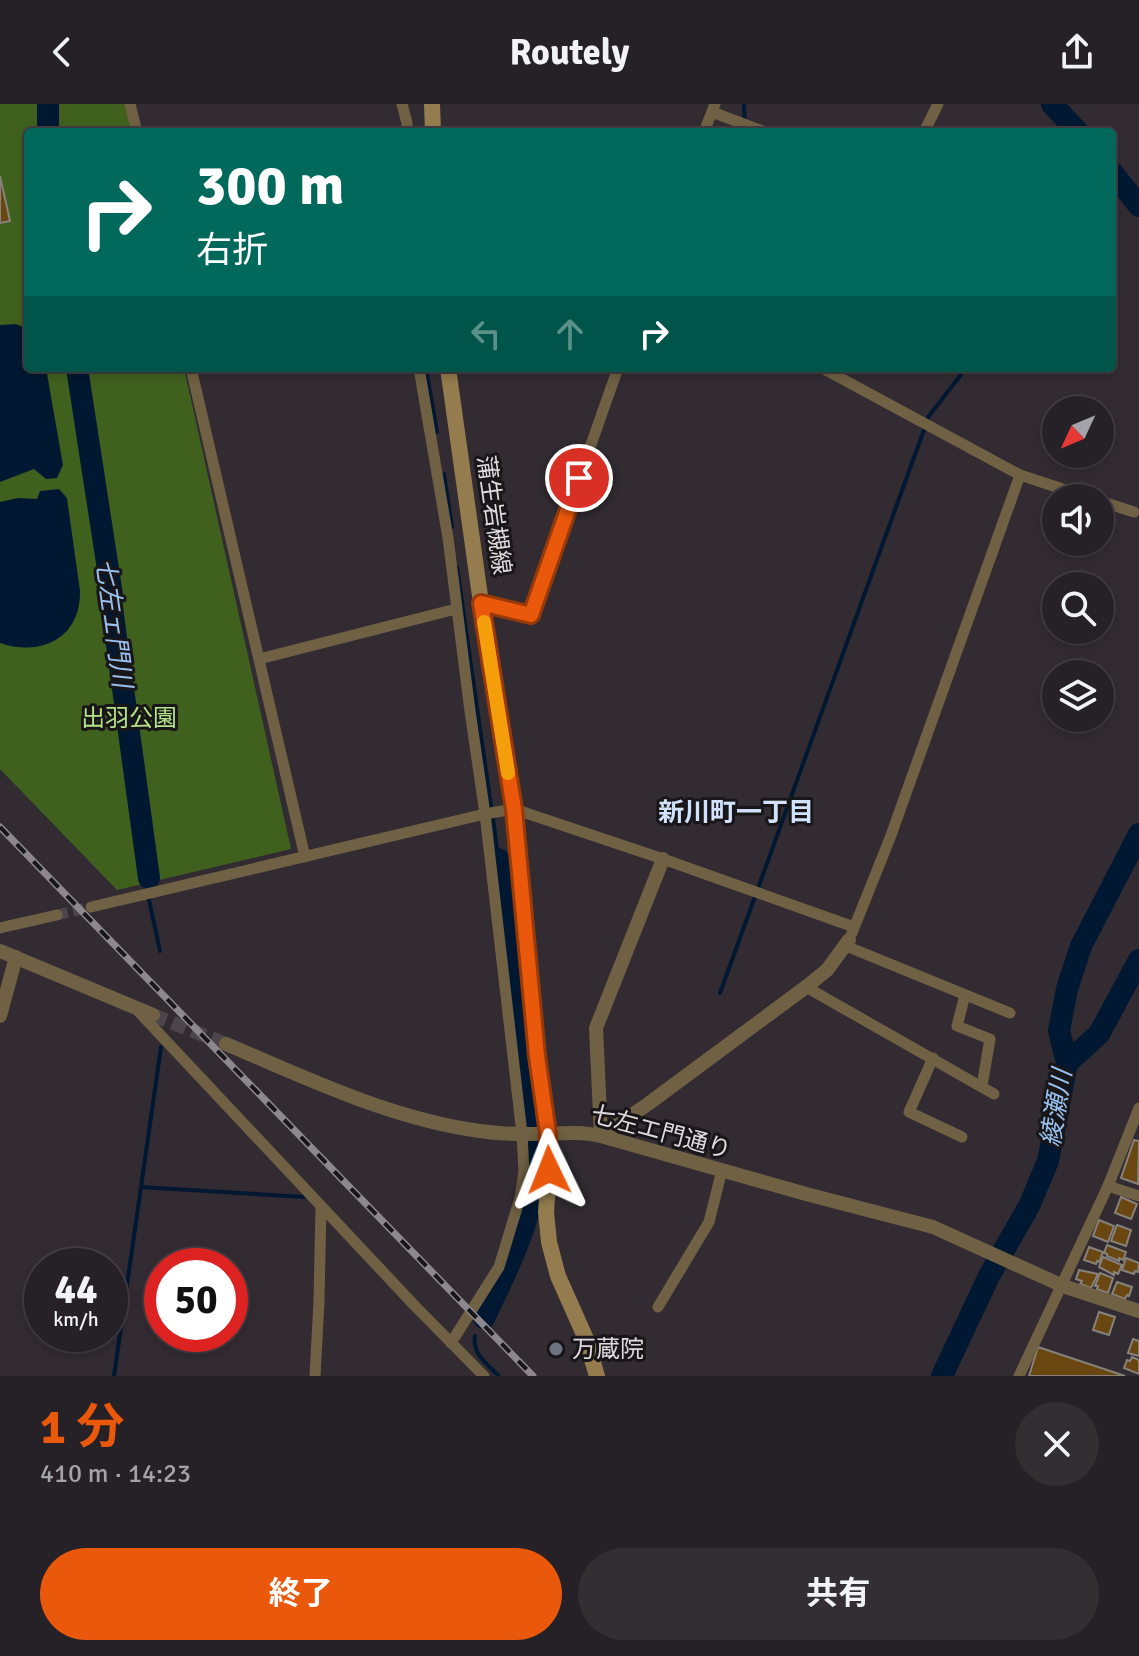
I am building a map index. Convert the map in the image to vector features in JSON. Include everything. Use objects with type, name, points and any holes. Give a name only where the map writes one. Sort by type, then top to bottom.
[{"type":"main road","points":[[432,104],[433,128]]},
{"type":"main road","name":"蒲生岩槻線","points":[[449,372],[514,809],[537,1056],[548,1134],[546,1212],[549,1242],[558,1276],[586,1339],[597,1376]]},
{"type":"street","points":[[130,104],[136,128]]},
{"type":"street","points":[[402,104],[407,128]]},
{"type":"street","points":[[926,128],[938,104]]},
{"type":"street","points":[[706,128],[714,108],[756,128]]},
{"type":"street","points":[[192,372],[305,857]]},
{"type":"street","points":[[420,372],[448,538],[485,814],[524,1171],[520,1198],[499,1267],[451,1343]]},
{"type":"street","points":[[481,603],[531,615],[617,372]]},
{"type":"street","points":[[838,372],[1020,475],[1047,484]]},
{"type":"street","points":[[601,1136],[806,987],[827,970],[850,938],[890,838],[1020,475]]},
{"type":"street","points":[[1114,506],[1134,512]]},
{"type":"street","points":[[259,659],[456,609]]},
{"type":"street","points":[[91,907],[514,809],[663,859],[850,938],[965,995],[1010,1013]]},
{"type":"street","points":[[601,1136],[596,1028],[663,859]]},
{"type":"street","points":[[0,928],[57,915]]},
{"type":"street","points":[[0,951],[153,1015]]},
{"type":"street","points":[[0,1016],[16,957]]},
{"type":"street","points":[[806,987],[994,1094]]},
{"type":"street","points":[[965,995],[957,1026],[990,1039],[982,1086]]},
{"type":"street","points":[[135,1007],[484,1376]]},
{"type":"street","name":"七左エ門通り","points":[[226,1044],[385,1108],[446,1125],[522,1134],[576,1132],[601,1136],[933,1227],[1056,1283],[1139,1311]]},
{"type":"street","points":[[933,1058],[909,1112],[962,1137]]},
{"type":"street","points":[[1019,1376],[1056,1283],[1108,1186],[1139,1108]]},
{"type":"street","points":[[658,1307],[709,1222],[722,1170]]},
{"type":"street","points":[[1108,1186],[1139,1196]]},
{"type":"street","points":[[315,1376],[321,1206]]},
{"type":"green space","name":"出羽公園","points":[[0,104],[126,104],[131,128],[24,128],[24,372],[185,372],[291,849],[117,890],[0,769]]},
{"type":"water","points":[[16,324],[24,327],[24,372],[47,372],[63,465],[57,478],[46,479],[34,469],[0,482],[0,325]]},
{"type":"water","points":[[59,489],[67,498],[80,591],[74,621],[56,640],[44,645],[15,647],[0,643],[0,502],[18,498],[37,499],[40,491]]},
{"type":"building","points":[[0,176],[10,221],[0,223]]},
{"type":"building","points":[[1134,1140],[1139,1141],[1138,1184],[1121,1178]]},
{"type":"building","points":[[1121,1197],[1137,1204],[1131,1219],[1115,1213]]},
{"type":"building","points":[[1099,1220],[1114,1226],[1108,1242],[1093,1236]]},
{"type":"building","points":[[1117,1225],[1131,1230],[1126,1246],[1111,1241]]},
{"type":"building","points":[[1107,1245],[1126,1252],[1123,1260],[1107,1256],[1104,1253]]},
{"type":"building","points":[[1089,1247],[1103,1252],[1096,1264],[1084,1260]]},
{"type":"building","points":[[1103,1257],[1122,1265],[1118,1274],[1099,1267]]},
{"type":"building","points":[[1126,1258],[1139,1263],[1138,1272],[1134,1274],[1122,1270]]},
{"type":"building","points":[[1079,1270],[1098,1274],[1091,1288],[1076,1279]]},
{"type":"building","points":[[1100,1273],[1113,1278],[1108,1293],[1095,1286]]},
{"type":"building","points":[[1117,1282],[1132,1287],[1125,1299],[1112,1294]]},
{"type":"building","points":[[1099,1312],[1115,1317],[1109,1335],[1093,1330]]},
{"type":"building","points":[[1133,1339],[1139,1341],[1139,1356],[1128,1353]]},
{"type":"building","points":[[1038,1347],[1125,1376],[1029,1376]]},
{"type":"building","points":[[1132,1357],[1139,1360],[1139,1374],[1124,1368]]},
{"type":"waterway","name":"七左ェ門川","points":[[48,104],[48,128]]},
{"type":"waterway","points":[[744,104],[745,128]]},
{"type":"waterway","name":"綾瀬川","points":[[1052,104],[1074,128]]},
{"type":"waterway","name":"綾瀬川","points":[[1116,177],[1139,206]]},
{"type":"waterway","name":"七左ェ門川","points":[[78,372],[112,595],[149,878]]},
{"type":"waterway","points":[[427,372],[437,432]]},
{"type":"waterway","points":[[720,993],[929,416],[963,372]]},
{"type":"waterway","points":[[444,474],[452,527]]},
{"type":"waterway","points":[[457,567],[491,806]]},
{"type":"waterway","points":[[493,818],[498,859]]},
{"type":"waterway","name":"綾瀬川","points":[[942,1376],[989,1276],[1029,1206],[1048,1161],[1067,1063],[1059,1031],[1067,989],[1081,946],[1139,834]]},
{"type":"waterway","points":[[498,859],[532,1125]]},
{"type":"waterway","points":[[149,878],[149,900],[160,951]]},
{"type":"waterway","points":[[1067,1063],[1099,1034],[1139,960]]},
{"type":"waterway","points":[[114,1376],[161,1047]]},
{"type":"waterway","points":[[484,1318],[522,1234],[533,1190],[535,1144]]},
{"type":"waterway","points":[[141,1187],[304,1197]]},
{"type":"waterway","points":[[475,1336],[478,1353],[499,1376]]},
{"type":"tunnel","points":[[57,915],[91,907]]},
{"type":"tunnel","points":[[153,1015],[226,1044]]},
{"type":"railway","points":[[0,827],[533,1376]]},
{"type":"slow traffic","points":[[484,622],[508,773]]},
{"type":"place","name":"万蔵院","points":[[556,1349]]},
{"type":"district","name":"新川町一丁目","points":[[736,813]]},
{"type":"route","points":[[549,1170],[548,1134],[537,1056],[514,809],[481,603],[531,615],[579,478]]}]
